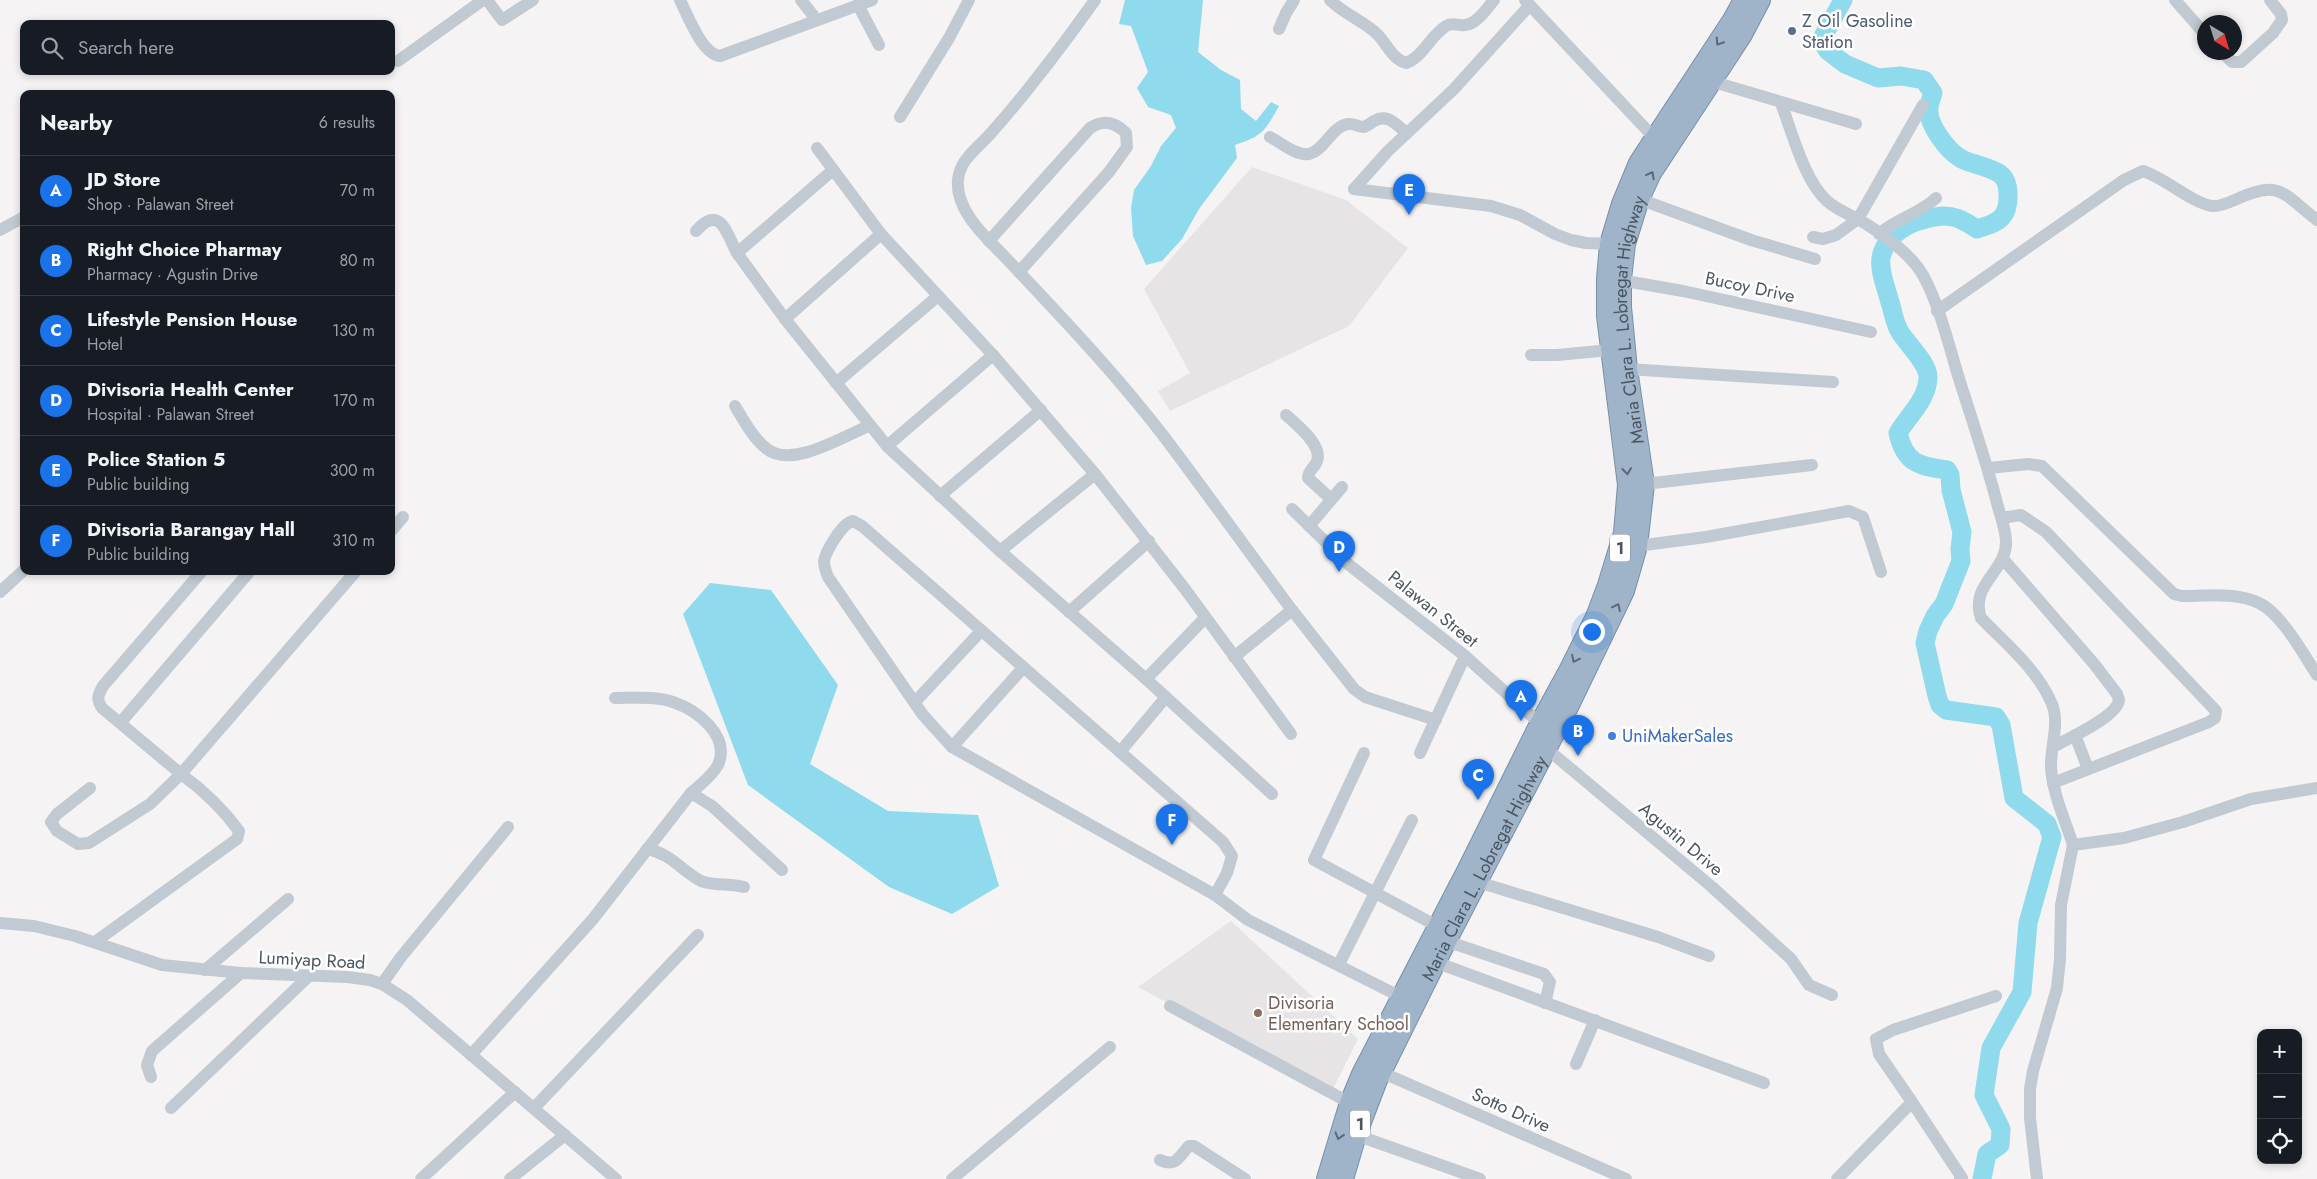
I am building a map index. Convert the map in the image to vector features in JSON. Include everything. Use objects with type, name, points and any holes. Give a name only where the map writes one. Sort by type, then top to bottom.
[{"type":"highway","name":"Maria Clara L. Lobregat Highway","points":[[1703,79],[1744,0]]},
{"type":"highway","name":"Maria Clara L. Lobregat Highway","points":[[1408,1000],[1435,962],[1441,934],[1478,882],[1546,735],[1596,617],[1624,533],[1628,485],[1610,350],[1614,279],[1622,204],[1639,163],[1660,143],[1703,79],[1751,19],[1760,0]]},
{"type":"highway","name":"Maria Clara L. Lobregat Highway","points":[[1618,244],[1639,199],[1660,143]]},
{"type":"highway","name":"Maria Clara L. Lobregat Highway","points":[[1327,1179],[1350,1102],[1374,1069],[1441,934],[1468,869],[1546,735],[1624,591],[1637,546],[1644,484],[1627,369],[1621,307],[1614,279]]},
{"type":"highway","name":"Maria Clara L. Lobregat Highway","points":[[1343,1179],[1374,1069]]},
{"type":"street","points":[[398,61],[483,0]]},
{"type":"street","points":[[487,0],[502,20],[533,0]]},
{"type":"street","points":[[680,0],[706,48],[714,56],[720,56],[816,19],[872,0]]},
{"type":"street","points":[[801,0],[816,19]]},
{"type":"street","points":[[900,117],[949,38],[969,0]]},
{"type":"street","points":[[1096,0],[992,133],[963,164],[958,175],[959,196],[963,208],[988,241],[1019,272],[1156,426],[1292,610],[1354,689],[1364,696],[1436,720]]},
{"type":"street","points":[[1279,29],[1294,0]]},
{"type":"street","points":[[1330,0],[1347,15],[1372,30],[1396,58],[1406,64],[1416,57],[1446,26],[1453,24],[1466,25],[1473,22],[1494,0]]},
{"type":"street","points":[[2175,0],[2197,25]]},
{"type":"street","points":[[2230,60],[2232,62],[2241,62],[2274,33],[2282,20],[2281,14],[2270,0]]},
{"type":"street","points":[[1618,244],[1571,240],[1520,214],[1491,206],[1354,189],[1407,133],[1454,89],[1527,3],[1660,143]]},
{"type":"street","points":[[858,5],[879,45]]},
{"type":"street","points":[[1703,79],[1856,124]]},
{"type":"street","points":[[1781,103],[1808,172],[1818,191],[1833,206],[1858,219],[1900,250],[1911,259],[1924,277],[1989,468],[2006,539],[2003,558],[1985,584],[1977,607],[1982,618],[2042,684],[2053,705],[2055,730],[2051,768],[2053,783],[2073,845],[2061,905],[2060,959],[2057,988],[2033,1071],[2030,1089],[2030,1118],[2037,1179]]},
{"type":"street","points":[[1813,237],[1824,239],[1836,235],[1858,219],[1924,105]]},
{"type":"street","points":[[1270,137],[1296,151],[1310,154],[1341,127],[1348,124],[1364,127],[1382,117],[1388,118],[1407,133]]},
{"type":"street","points":[[988,241],[1090,128],[1102,122],[1111,122],[1119,126],[1126,133],[1128,139],[1126,147],[1109,172],[1019,272]]},
{"type":"street","points":[[817,148],[881,234],[993,355],[1095,474],[1149,541],[1291,734]]},
{"type":"street","points":[[737,253],[833,170]]},
{"type":"street","points":[[1937,311],[2124,180],[2143,172],[2155,175],[2210,206],[2226,204],[2254,191],[2273,188],[2282,192],[2317,220]]},
{"type":"street","points":[[1883,237],[1886,227],[1929,204],[1936,198]]},
{"type":"street","points":[[1639,199],[1751,240],[1815,259]]},
{"type":"street","points":[[696,231],[710,218],[717,219],[737,253],[785,319],[869,426],[887,446],[1000,551],[1146,679],[1272,794]]},
{"type":"street","points":[[0,230],[20,219]]},
{"type":"street","points":[[785,319],[881,234]]},
{"type":"street","name":"Bucoy Drive","points":[[1614,279],[1871,332]]},
{"type":"street","points":[[836,382],[938,296]]},
{"type":"street","points":[[1531,355],[1556,356],[1610,350]]},
{"type":"street","points":[[887,446],[993,355]]},
{"type":"street","points":[[1627,369],[1832,382]]},
{"type":"street","points":[[735,406],[759,441],[768,450],[782,455],[808,453],[869,426]]},
{"type":"street","points":[[940,496],[1041,410]]},
{"type":"street","points":[[1286,415],[1313,443],[1318,453],[1317,461],[1310,471],[1308,478],[1331,499]]},
{"type":"street","points":[[1989,468],[2028,464],[2042,466],[2174,594],[2182,596],[2232,596],[2262,604],[2276,616],[2317,675]]},
{"type":"street","points":[[1644,484],[1812,465]]},
{"type":"street","points":[[1000,551],[1095,474]]},
{"type":"street","points":[[1309,526],[1342,487]]},
{"type":"street","name":"Palawan Street","points":[[1292,509],[1348,564],[1465,656],[1546,735]]},
{"type":"street","points":[[1637,546],[1706,537],[1849,510],[1863,517],[1881,572]]},
{"type":"street","points":[[2002,518],[2021,515],[2046,532],[2216,711],[2215,718],[2209,722],[2053,783]]},
{"type":"street","points":[[395,527],[403,518]]},
{"type":"street","points":[[1216,895],[1231,864],[1232,856],[1228,849],[862,526],[853,521],[844,525],[826,555],[824,562],[828,577],[932,727],[952,747],[1216,895],[1248,920],[1340,964],[1408,1000]]},
{"type":"street","points":[[1069,612],[1149,541]]},
{"type":"street","points":[[2003,558],[2095,665],[2117,694],[2118,704],[2115,710],[2053,747]]},
{"type":"street","points":[[0,592],[20,574]]},
{"type":"street","points":[[95,942],[237,840],[239,831],[214,801],[102,708],[98,702],[98,696],[103,686],[199,575]]},
{"type":"street","points":[[121,722],[247,575]]},
{"type":"street","points":[[90,788],[57,814],[51,822],[57,831],[78,844],[95,840],[150,804],[181,774],[353,575]]},
{"type":"street","points":[[1234,657],[1292,610]]},
{"type":"street","points":[[1146,679],[1205,618]]},
{"type":"street","points":[[914,702],[981,631]]},
{"type":"street","points":[[1420,753],[1465,656]]},
{"type":"street","points":[[952,747],[1023,668]]},
{"type":"street","points":[[1120,752],[1166,697]]},
{"type":"street","points":[[471,1055],[593,919],[691,793],[712,774],[718,765],[720,754],[716,735],[709,725],[691,710],[672,702],[647,698],[615,698]]},
{"type":"street","points":[[2075,734],[2088,769]]},
{"type":"street","name":"Agustin Drive","points":[[1546,735],[1792,959],[1809,985],[1832,995]]},
{"type":"street","points":[[1364,753],[1314,860],[1375,893],[1441,934],[1544,974],[1550,982],[1545,1003]]},
{"type":"street","points":[[2073,845],[2124,838],[2183,822],[2251,799],[2317,788]]},
{"type":"street","points":[[691,793],[712,806],[782,870]]},
{"type":"street","points":[[1340,964],[1412,820]]},
{"type":"street","points":[[382,984],[401,957],[508,827]]},
{"type":"street","points":[[647,849],[656,850],[670,858],[701,881],[744,887]]},
{"type":"street","points":[[1478,882],[1658,937],[1709,956]]},
{"type":"street","points":[[205,970],[288,899]]},
{"type":"street","name":"Lumiyap Road","points":[[0,923],[34,926],[95,942],[162,965],[241,973],[348,977],[382,984],[407,1000],[534,1108],[611,1177]]},
{"type":"street","points":[[534,1108],[698,935]]},
{"type":"street","points":[[1435,962],[1764,1083]]},
{"type":"street","points":[[150,1077],[147,1065],[152,1052],[241,973]]},
{"type":"street","points":[[171,1108],[309,976]]},
{"type":"street","points":[[1960,1179],[1962,1178],[1879,1054],[1876,1039],[1893,1030],[1996,996]]},
{"type":"street","points":[[1170,1006],[1350,1102]]},
{"type":"street","points":[[1576,1064],[1595,1020]]},
{"type":"street","points":[[952,1179],[1110,1046]]},
{"type":"street","name":"Sotto Drive","points":[[1374,1069],[1626,1179]]},
{"type":"street","points":[[421,1179],[515,1092]]},
{"type":"street","points":[[1836,1179],[1912,1102]]},
{"type":"street","points":[[510,1179],[565,1135]]},
{"type":"street","points":[[1356,1135],[1480,1179]]},
{"type":"street","points":[[1160,1160],[1168,1164],[1174,1162],[1189,1146],[1194,1146],[1238,1177]]},
{"type":"shaded area","points":[[1252,167],[1346,200],[1408,248],[1349,326],[1170,411],[1158,391],[1190,373],[1144,289]]},
{"type":"shaded area","name":"Divisoria Elementary School","points":[[1231,921],[1358,1039],[1332,1091],[1138,987]]},
{"type":"water","points":[[1125,0],[1203,0],[1198,52],[1221,70],[1240,80],[1241,109],[1256,121],[1271,102],[1279,106],[1262,132],[1252,139],[1235,145],[1237,158],[1199,209],[1182,239],[1162,261],[1146,265],[1133,236],[1131,208],[1134,190],[1151,166],[1161,146],[1176,128],[1171,115],[1148,107],[1137,88],[1148,72],[1131,26],[1119,24]]},
{"type":"water","points":[[710,583],[771,590],[838,685],[810,764],[888,811],[978,815],[999,886],[952,914],[889,887],[748,785],[683,614]]},
{"type":"waterway","points":[[1843,0],[1821,40],[1828,51],[1845,64],[1878,78],[1901,76],[1924,80],[1933,93],[1929,108],[1931,121],[1944,143],[1960,158],[2000,174],[2004,178],[2008,189],[2007,208],[2002,217],[1997,221],[1977,229],[1962,220],[1947,216],[1918,221],[1901,229],[1894,235],[1888,241],[1881,258],[1883,279],[1896,325],[1925,366],[1928,377],[1925,393],[1898,433],[1905,451],[1914,461],[1928,467],[1947,470],[1950,475],[1951,490],[1962,532],[1961,561],[1944,604],[1935,616],[1928,631],[1925,643],[1937,696],[1940,705],[1946,710],[1996,717],[2001,725],[2014,798],[2047,824],[2052,837],[2028,923],[2022,992],[1991,1048],[1984,1095],[2001,1129],[2000,1145],[1987,1154],[1982,1179]]},
{"type":"place","name":"Z Oil Gasoline Station","points":[[1792,31]]},
{"type":"place","name":"Police Station 5","points":[[1409,215]]},
{"type":"place","name":"Divisoria Health Center","points":[[1339,572]]},
{"type":"place","name":"JD Store","points":[[1521,721]]},
{"type":"place","name":"UniMakerSales","points":[[1612,736]]},
{"type":"place","name":"Right Choice Pharmay","points":[[1578,756]]},
{"type":"place","name":"Lifestyle Pension House","points":[[1478,800]]},
{"type":"place","name":"Divisoria Barangay Hall","points":[[1172,845]]},
{"type":"place","name":"Divisoria Elementary School","points":[[1258,1013]]}]
